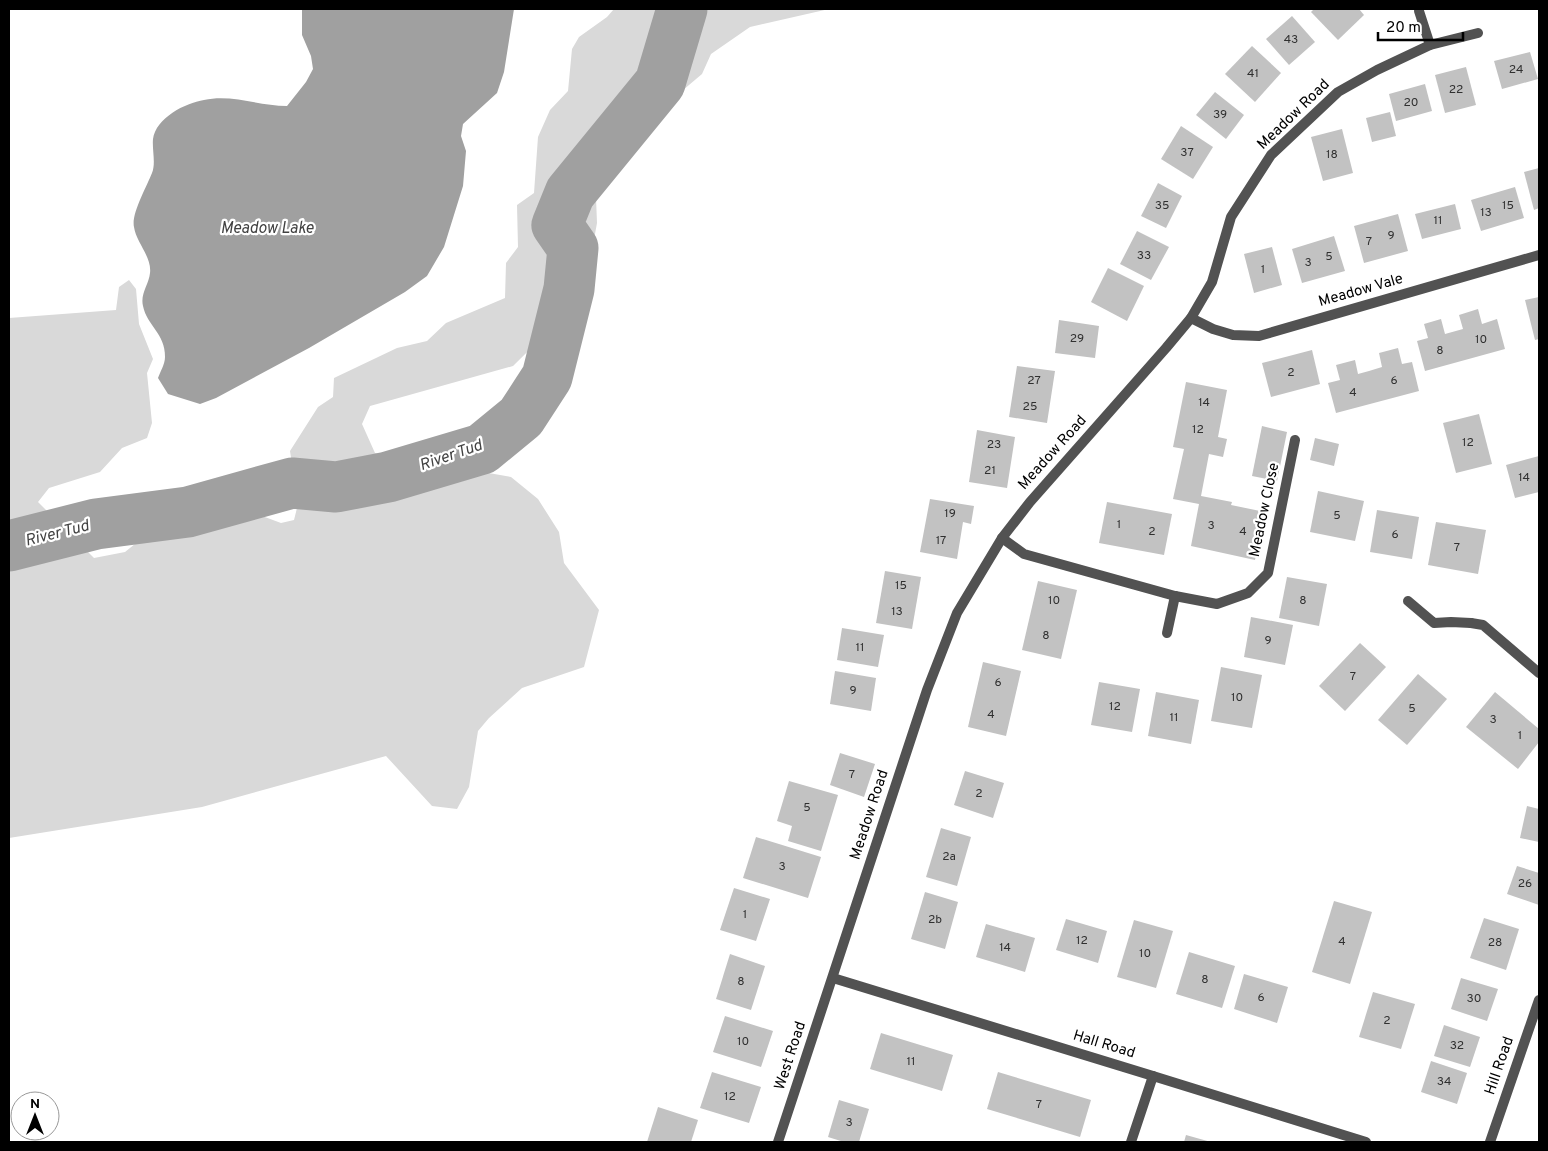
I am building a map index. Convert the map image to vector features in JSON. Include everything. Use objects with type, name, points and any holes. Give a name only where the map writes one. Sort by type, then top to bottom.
[{"type":"street","points":[[1419,11],[1430,45]]},
{"type":"street","name":"Meadow Road","points":[[833,978],[927,690],[957,613],[1002,538],[1030,502],[1191,318],[1212,282],[1231,217],[1271,155],[1338,92],[1377,70],[1430,45],[1478,33]]},
{"type":"street","name":"Meadow Vale","points":[[1191,318],[1213,329],[1233,335],[1259,336],[1539,255]]},
{"type":"street","name":"Meadow Close","points":[[1002,538],[1024,554],[1175,596],[1217,604],[1248,592],[1268,573],[1295,440]]},
{"type":"street","points":[[1167,634],[1175,596]]},
{"type":"street","points":[[1408,601],[1434,622],[1483,625],[1539,673]]},
{"type":"street","name":"Hall Road","points":[[833,978],[1366,1142]]},
{"type":"street","name":"West Road","points":[[778,1142],[833,978]]},
{"type":"street","name":"Hill Road","points":[[1490,1142],[1539,1000]]},
{"type":"street","points":[[1131,1142],[1153,1076]]},
{"type":"shaded area","points":[[614,9],[829,9],[750,27],[711,54],[702,74],[676,96],[621,116],[599,137],[594,147],[597,223],[589,267],[591,289],[513,366],[370,406],[362,424],[375,453],[511,477],[538,499],[559,532],[564,563],[599,610],[584,667],[522,688],[489,718],[478,731],[469,787],[457,809],[432,806],[386,756],[202,807],[9,838],[9,318],[116,310],[119,287],[129,280],[136,289],[139,324],[153,359],[147,373],[152,423],[147,438],[122,448],[100,472],[49,488],[38,502],[94,558],[125,552],[156,527],[197,523],[232,505],[281,523],[294,520],[298,504],[290,451],[318,407],[333,397],[334,378],[397,348],[427,341],[446,323],[505,298],[506,263],[518,247],[517,205],[534,193],[538,137],[550,110],[568,91],[572,49],[579,37],[607,17]]},
{"type":"water","name":"Meadow Lake","points":[[302,9],[514,9],[504,72],[497,93],[463,124],[461,136],[466,151],[463,186],[444,247],[427,276],[405,292],[309,348],[216,398],[200,404],[168,394],[158,378],[165,360],[164,349],[159,336],[145,313],[142,302],[150,267],[149,261],[135,233],[134,221],[137,208],[153,169],[153,139],[155,131],[165,118],[172,113],[188,104],[196,102],[225,98],[287,106],[306,82],[313,69],[311,56],[302,35]]},
{"type":"building","points":[[1314,9],[1359,9],[1364,15],[1338,40],[1311,12]]},
{"type":"building","points":[[1292,16],[1315,42],[1289,65],[1266,39]]},
{"type":"building","points":[[1252,46],[1281,73],[1255,102],[1225,74]]},
{"type":"building","points":[[1530,52],[1538,79],[1502,89],[1494,61]]},
{"type":"building","points":[[1466,67],[1476,105],[1445,113],[1435,75]]},
{"type":"building","points":[[1425,84],[1432,111],[1396,121],[1389,94]]},
{"type":"building","points":[[1215,92],[1244,115],[1226,139],[1196,115]]},
{"type":"building","points":[[1390,112],[1396,136],[1372,142],[1366,118]]},
{"type":"building","points":[[1181,126],[1213,147],[1193,179],[1161,159]]},
{"type":"building","points":[[1342,129],[1353,173],[1323,181],[1311,137]]},
{"type":"building","points":[[1539,168],[1539,208],[1534,210],[1524,172]]},
{"type":"building","points":[[1158,183],[1182,196],[1166,228],[1141,216]]},
{"type":"building","points":[[1515,187],[1524,218],[1481,231],[1471,200]]},
{"type":"building","points":[[1455,204],[1461,229],[1422,239],[1415,214]]},
{"type":"building","points":[[1398,214],[1408,251],[1364,263],[1354,226]]},
{"type":"building","points":[[1137,231],[1169,247],[1151,280],[1120,264]]},
{"type":"building","points":[[1334,236],[1345,271],[1302,283],[1292,249]]},
{"type":"building","points":[[1272,247],[1282,285],[1254,293],[1244,254]]},
{"type":"building","points":[[1108,268],[1144,286],[1127,321],[1091,302]]},
{"type":"building","points":[[1539,297],[1539,339],[1535,340],[1525,300]]},
{"type":"building","points":[[1478,309],[1482,324],[1497,319],[1505,349],[1425,371],[1417,341],[1428,338],[1424,324],[1441,319],[1445,334],[1463,329],[1459,315]]},
{"type":"building","points":[[1059,320],[1099,326],[1095,358],[1055,353]]},
{"type":"building","points":[[1398,348],[1402,364],[1412,362],[1419,391],[1336,413],[1328,383],[1340,380],[1336,365],[1355,360],[1358,374],[1369,371],[1382,367],[1379,353]]},
{"type":"building","points":[[1312,350],[1320,384],[1271,397],[1262,363]]},
{"type":"building","points":[[1017,366],[1055,371],[1047,423],[1009,417]]},
{"type":"building","points":[[1186,382],[1227,390],[1218,437],[1227,439],[1223,457],[1209,454],[1201,496],[1232,502],[1231,505],[1265,512],[1255,560],[1191,546],[1199,504],[1173,499],[1184,449],[1173,447]]},
{"type":"building","points":[[1479,414],[1492,464],[1456,473],[1443,423]]},
{"type":"building","points":[[1262,426],[1287,432],[1277,481],[1252,476]]},
{"type":"building","points":[[977,430],[1015,437],[1007,488],[969,482]]},
{"type":"building","points":[[1315,438],[1339,444],[1334,466],[1310,460]]},
{"type":"building","points":[[1539,456],[1539,492],[1515,498],[1506,465]]},
{"type":"building","points":[[1318,491],[1364,501],[1355,541],[1310,532]]},
{"type":"building","points":[[930,499],[974,506],[971,524],[963,522],[957,559],[920,552]]},
{"type":"building","points":[[1107,502],[1172,514],[1164,555],[1099,543]]},
{"type":"building","points":[[1377,510],[1419,517],[1412,559],[1370,552]]},
{"type":"building","points":[[1436,522],[1486,530],[1478,574],[1428,565]]},
{"type":"building","points":[[885,571],[921,577],[912,629],[876,623]]},
{"type":"building","points":[[1287,577],[1327,584],[1319,626],[1279,618]]},
{"type":"building","points":[[1038,581],[1077,590],[1061,659],[1022,650]]},
{"type":"building","points":[[1251,617],[1293,625],[1285,665],[1244,657]]},
{"type":"building","points":[[842,628],[884,635],[878,667],[837,660]]},
{"type":"building","points":[[1360,643],[1386,667],[1345,711],[1319,686]]},
{"type":"building","points":[[983,662],[1021,671],[1006,736],[968,727]]},
{"type":"building","points":[[1221,667],[1262,675],[1252,728],[1211,721]]},
{"type":"building","points":[[835,671],[876,678],[871,711],[830,704]]},
{"type":"building","points":[[1418,674],[1447,699],[1407,745],[1378,720]]},
{"type":"building","points":[[1099,682],[1140,689],[1132,732],[1091,725]]},
{"type":"building","points":[[1156,692],[1199,700],[1191,744],[1148,736]]},
{"type":"building","points":[[1495,692],[1539,729],[1539,742],[1518,769],[1466,727]]},
{"type":"building","points":[[840,753],[875,764],[864,797],[830,785]]},
{"type":"building","points":[[965,771],[1004,783],[993,818],[954,805]]},
{"type":"building","points":[[789,781],[838,795],[821,851],[788,841],[792,826],[777,821]]},
{"type":"building","points":[[1527,806],[1539,809],[1539,842],[1520,838]]},
{"type":"building","points":[[941,828],[971,837],[957,886],[926,877]]},
{"type":"building","points":[[756,837],[821,857],[808,898],[743,878]]},
{"type":"building","points":[[1517,866],[1539,873],[1539,905],[1507,894]]},
{"type":"building","points":[[734,888],[770,899],[756,941],[720,930]]},
{"type":"building","points":[[925,892],[958,902],[945,949],[911,939]]},
{"type":"building","points":[[1334,901],[1372,912],[1350,984],[1312,972]]},
{"type":"building","points":[[1484,918],[1519,929],[1506,970],[1470,958]]},
{"type":"building","points":[[1066,919],[1107,931],[1098,963],[1056,950]]},
{"type":"building","points":[[1134,920],[1173,931],[1156,988],[1117,977]]},
{"type":"building","points":[[986,924],[1035,938],[1025,972],[976,957]]},
{"type":"building","points":[[1189,952],[1235,966],[1222,1008],[1176,994]]},
{"type":"building","points":[[730,954],[765,966],[751,1010],[716,999]]},
{"type":"building","points":[[1244,974],[1288,987],[1277,1023],[1234,1009]]},
{"type":"building","points":[[1461,978],[1498,989],[1487,1021],[1451,1009]]},
{"type":"building","points":[[1373,992],[1415,1004],[1401,1049],[1359,1037]]},
{"type":"building","points":[[725,1016],[773,1031],[761,1067],[713,1052]]},
{"type":"building","points":[[1444,1025],[1480,1037],[1470,1067],[1434,1056]]},
{"type":"building","points":[[881,1033],[953,1055],[942,1091],[870,1069]]},
{"type":"building","points":[[1431,1061],[1467,1073],[1457,1104],[1421,1092]]},
{"type":"building","points":[[712,1072],[761,1087],[749,1123],[700,1108]]},
{"type":"building","points":[[998,1072],[1091,1100],[1080,1137],[987,1109]]},
{"type":"building","points":[[839,1100],[869,1109],[859,1142],[844,1142],[828,1137]]},
{"type":"building","points":[[658,1107],[698,1120],[691,1142],[647,1142]]},
{"type":"building","points":[[1186,1135],[1211,1142],[1184,1142]]},
{"type":"waterway","name":"River Tud","points":[[9,546],[96,524],[188,512],[292,483],[336,487],[388,477],[482,449],[521,417],[547,377],[569,289],[573,248],[557,225],[570,193],[660,83],[682,9]]}]
